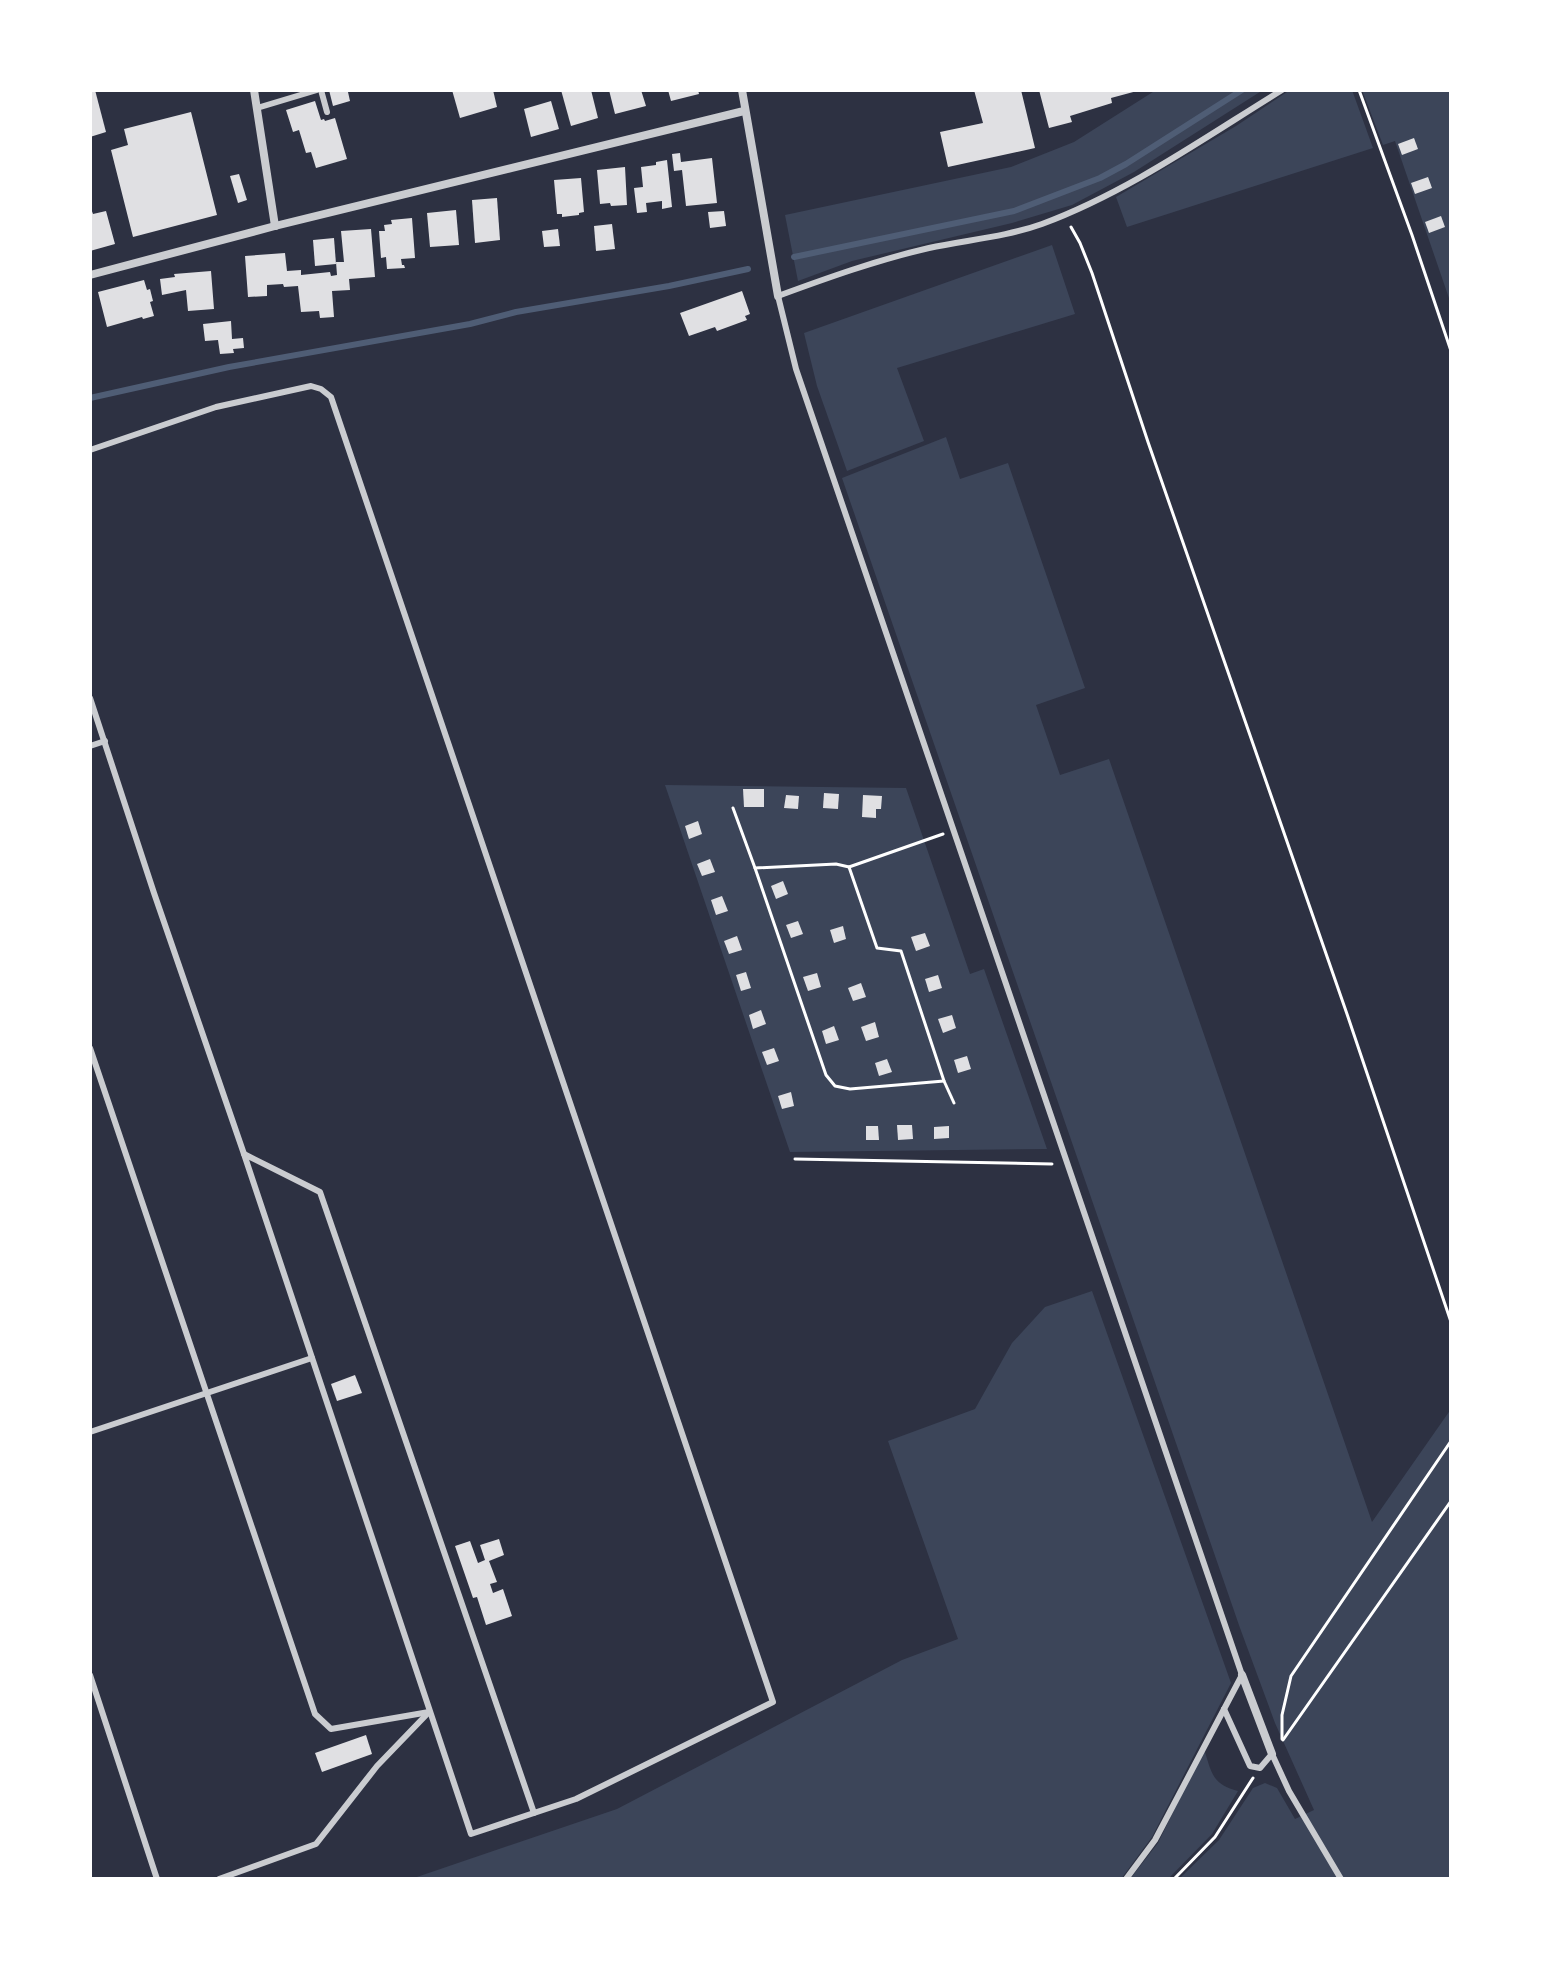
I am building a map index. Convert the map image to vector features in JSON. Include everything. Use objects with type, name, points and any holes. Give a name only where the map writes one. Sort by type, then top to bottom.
[{"type":"street","points":[[254,90],[275,226]]},
{"type":"street","points":[[742,90],[778,296]]},
{"type":"street","points":[[90,275],[275,226],[744,111]]},
{"type":"street","points":[[1242,1675],[1272,1754]]},
{"type":"lane","points":[[257,108],[319,90],[327,112]]},
{"type":"lane","points":[[1126,1879],[1155,1840],[1242,1675],[796,369],[778,296],[854,268],[928,248],[1038,225],[1064,215],[1137,180],[1282,90]]},
{"type":"lane","points":[[90,450],[216,407],[311,386],[331,397],[773,1702],[576,1799],[471,1834],[90,698]]},
{"type":"lane","points":[[90,746],[105,741]]},
{"type":"lane","points":[[90,1048],[315,1714],[331,1729],[429,1712]]},
{"type":"lane","points":[[244,1154],[320,1192],[534,1813]]},
{"type":"lane","points":[[90,1432],[312,1358]]},
{"type":"lane","points":[[90,1675],[157,1879]]},
{"type":"lane","points":[[1224,1709],[1250,1766],[1260,1768],[1272,1754],[1289,1791],[1341,1879]]},
{"type":"lane","points":[[219,1879],[316,1844],[377,1766],[429,1712]]},
{"type":"path","points":[[1359,90],[1451,351]]},
{"type":"path","points":[[1064,215],[1092,273],[1451,1322]]},
{"type":"path","points":[[733,808],[826,1075],[835,1086],[850,1089],[944,1081]]},
{"type":"path","points":[[755,868],[836,864],[849,867],[954,830]]},
{"type":"path","points":[[849,867],[877,948],[901,951],[954,1103]]},
{"type":"path","points":[[795,1159],[1068,1164]]},
{"type":"path","points":[[1282,1741],[1282,1715],[1291,1676],[1451,1441]]},
{"type":"path","points":[[1272,1754],[1451,1501]]},
{"type":"path","points":[[1174,1879],[1215,1837],[1260,1768]]},
{"type":"shaded area","points":[[1156,90],[1263,90],[1134,172],[1072,205],[1012,223],[852,261],[798,281],[785,215],[1011,167],[1074,142]]},
{"type":"shaded area","points":[[1290,90],[1352,90],[1373,148],[1127,227],[1116,197]]},
{"type":"shaded area","points":[[1362,90],[1451,90],[1451,304],[1395,141],[1383,145]]},
{"type":"shaded area","points":[[1052,245],[1075,314],[897,368],[924,441],[847,471],[817,386],[804,333]]},
{"type":"shaded area","points":[[946,437],[960,479],[1008,463],[1085,688],[1036,705],[1060,775],[1109,759],[1372,1522],[1451,1409],[1451,1879],[1179,1879],[1219,1840],[1253,1788],[1265,1783],[1277,1788],[1295,1819],[1314,1810],[1275,1723],[1240,1628],[842,478]]},
{"type":"shaded area","points":[[665,785],[906,788],[970,974],[984,969],[1047,1149],[790,1152]]},
{"type":"shaded area","points":[[1092,1291],[1231,1683],[1152,1837],[1121,1879],[411,1879],[617,1809],[902,1660],[958,1639],[888,1441],[975,1409],[1012,1343],[1045,1307]]},
{"type":"shaded area","points":[[1204,1749],[1214,1777],[1238,1791],[1212,1834],[1168,1879],[1130,1879],[1158,1843]]},
{"type":"building","points":[[90,90],[95,90],[106,132],[90,137]]},
{"type":"building","points":[[329,90],[353,90],[348,92],[350,101],[333,106]]},
{"type":"building","points":[[452,90],[493,90],[497,107],[460,118]]},
{"type":"building","points":[[561,90],[591,90],[598,118],[571,126]]},
{"type":"building","points":[[609,90],[641,90],[646,106],[615,114]]},
{"type":"building","points":[[668,90],[698,90],[699,94],[671,101]]},
{"type":"building","points":[[974,90],[1021,90],[1035,148],[948,167],[940,132],[983,123]]},
{"type":"building","points":[[1039,90],[1137,91],[1111,98],[1112,103],[1070,116],[1072,122],[1049,128]]},
{"type":"building","points":[[315,101],[321,120],[335,118],[347,159],[316,168],[311,152],[306,153],[299,130],[293,132],[286,110]]},
{"type":"building","points":[[551,101],[559,129],[531,137],[524,109]]},
{"type":"building","points":[[191,112],[217,215],[133,237],[111,150],[128,145],[124,129]]},
{"type":"building","points":[[1414,138],[1418,149],[1402,155],[1398,144]]},
{"type":"building","points":[[680,153],[681,162],[712,158],[717,203],[686,206],[682,170],[674,171],[672,154]]},
{"type":"building","points":[[667,160],[672,207],[662,209],[662,201],[646,203],[647,212],[637,213],[634,188],[643,187],[641,167]]},
{"type":"building","points":[[625,167],[627,205],[600,204],[597,170]]},
{"type":"building","points":[[239,174],[247,200],[238,203],[230,176]]},
{"type":"building","points":[[1428,177],[1432,188],[1415,194],[1411,183]]},
{"type":"building","points":[[581,178],[584,212],[562,217],[562,214],[557,214],[554,180]]},
{"type":"building","points":[[497,198],[500,240],[475,243],[472,200]]},
{"type":"building","points":[[90,206],[93,214],[106,211],[115,244],[90,251]]},
{"type":"building","points":[[456,210],[459,245],[430,247],[427,213]]},
{"type":"building","points":[[724,211],[726,226],[710,228],[708,212]]},
{"type":"building","points":[[1441,216],[1445,227],[1429,233],[1425,222]]},
{"type":"building","points":[[412,218],[415,258],[401,259],[405,268],[387,269],[386,257],[381,258],[379,231],[385,231],[384,225],[392,224],[391,220]]},
{"type":"building","points":[[612,224],[615,249],[596,251],[594,226]]},
{"type":"building","points":[[371,229],[375,277],[349,279],[350,290],[332,291],[334,317],[320,318],[319,311],[301,312],[298,286],[267,285],[267,296],[248,297],[245,256],[285,253],[287,271],[301,270],[301,275],[330,272],[331,276],[337,275],[336,262],[344,262],[341,231]]},
{"type":"building","points":[[558,229],[560,246],[544,247],[542,231]]},
{"type":"building","points":[[334,238],[336,264],[315,266],[313,240]]},
{"type":"building","points":[[211,271],[214,309],[188,311],[186,290],[162,295],[160,279],[175,277],[174,274]]},
{"type":"building","points":[[144,280],[147,290],[150,289],[154,316],[107,327],[98,292]]},
{"type":"building","points":[[742,291],[750,314],[745,316],[747,320],[717,331],[715,327],[689,336],[680,313]]},
{"type":"building","points":[[231,321],[232,339],[243,338],[244,348],[233,349],[234,353],[220,354],[218,340],[205,341],[203,324]]},
{"type":"building","points":[[743,789],[764,789],[764,807],[744,807]]},
{"type":"building","points":[[824,793],[839,794],[838,809],[823,808]]},
{"type":"building","points":[[786,795],[799,796],[798,809],[784,808]]},
{"type":"building","points":[[863,795],[882,796],[881,809],[876,809],[876,818],[862,817]]},
{"type":"building","points":[[698,821],[702,834],[689,839],[685,826]]},
{"type":"building","points":[[710,859],[715,872],[702,876],[697,864]]},
{"type":"building","points":[[783,881],[788,894],[776,899],[771,886]]},
{"type":"building","points":[[722,896],[728,911],[716,915],[711,900]]},
{"type":"building","points":[[798,921],[803,934],[791,938],[786,925]]},
{"type":"building","points":[[843,926],[846,939],[834,943],[830,930]]},
{"type":"building","points":[[925,933],[930,946],[916,951],[911,937]]},
{"type":"building","points":[[737,936],[742,950],[729,954],[724,941]]},
{"type":"building","points":[[746,972],[751,988],[741,991],[736,975]]},
{"type":"building","points":[[817,973],[821,987],[808,991],[803,977]]},
{"type":"building","points":[[938,975],[942,988],[929,992],[925,979]]},
{"type":"building","points":[[861,983],[866,997],[853,1001],[848,988]]},
{"type":"building","points":[[761,1010],[766,1024],[753,1029],[749,1015]]},
{"type":"building","points":[[952,1015],[956,1028],[943,1033],[938,1019]]},
{"type":"building","points":[[875,1022],[879,1037],[866,1041],[861,1027]]},
{"type":"building","points":[[834,1026],[839,1040],[826,1044],[822,1031]]},
{"type":"building","points":[[774,1048],[779,1061],[767,1065],[762,1052]]},
{"type":"building","points":[[967,1056],[971,1069],[958,1073],[954,1060]]},
{"type":"building","points":[[887,1059],[892,1072],[879,1076],[875,1063]]},
{"type":"building","points":[[791,1092],[794,1106],[782,1109],[778,1096]]},
{"type":"building","points":[[897,1125],[912,1125],[913,1139],[898,1140]]},
{"type":"building","points":[[866,1126],[878,1126],[879,1140],[866,1140]]},
{"type":"building","points":[[949,1126],[949,1138],[934,1139],[934,1127]]},
{"type":"building","points":[[355,1375],[362,1393],[337,1401],[331,1384]]},
{"type":"building","points":[[499,1539],[504,1555],[489,1561],[497,1582],[490,1584],[493,1593],[503,1589],[512,1616],[486,1625],[455,1546],[470,1541],[478,1563],[485,1560],[480,1545]]},
{"type":"building","points":[[366,1735],[372,1754],[322,1772],[315,1753]]},
{"type":"waterway","points":[[794,257],[1014,211],[1100,178],[1242,90]]},
{"type":"waterway","points":[[90,398],[229,367],[470,324],[516,312],[748,269]]}]
